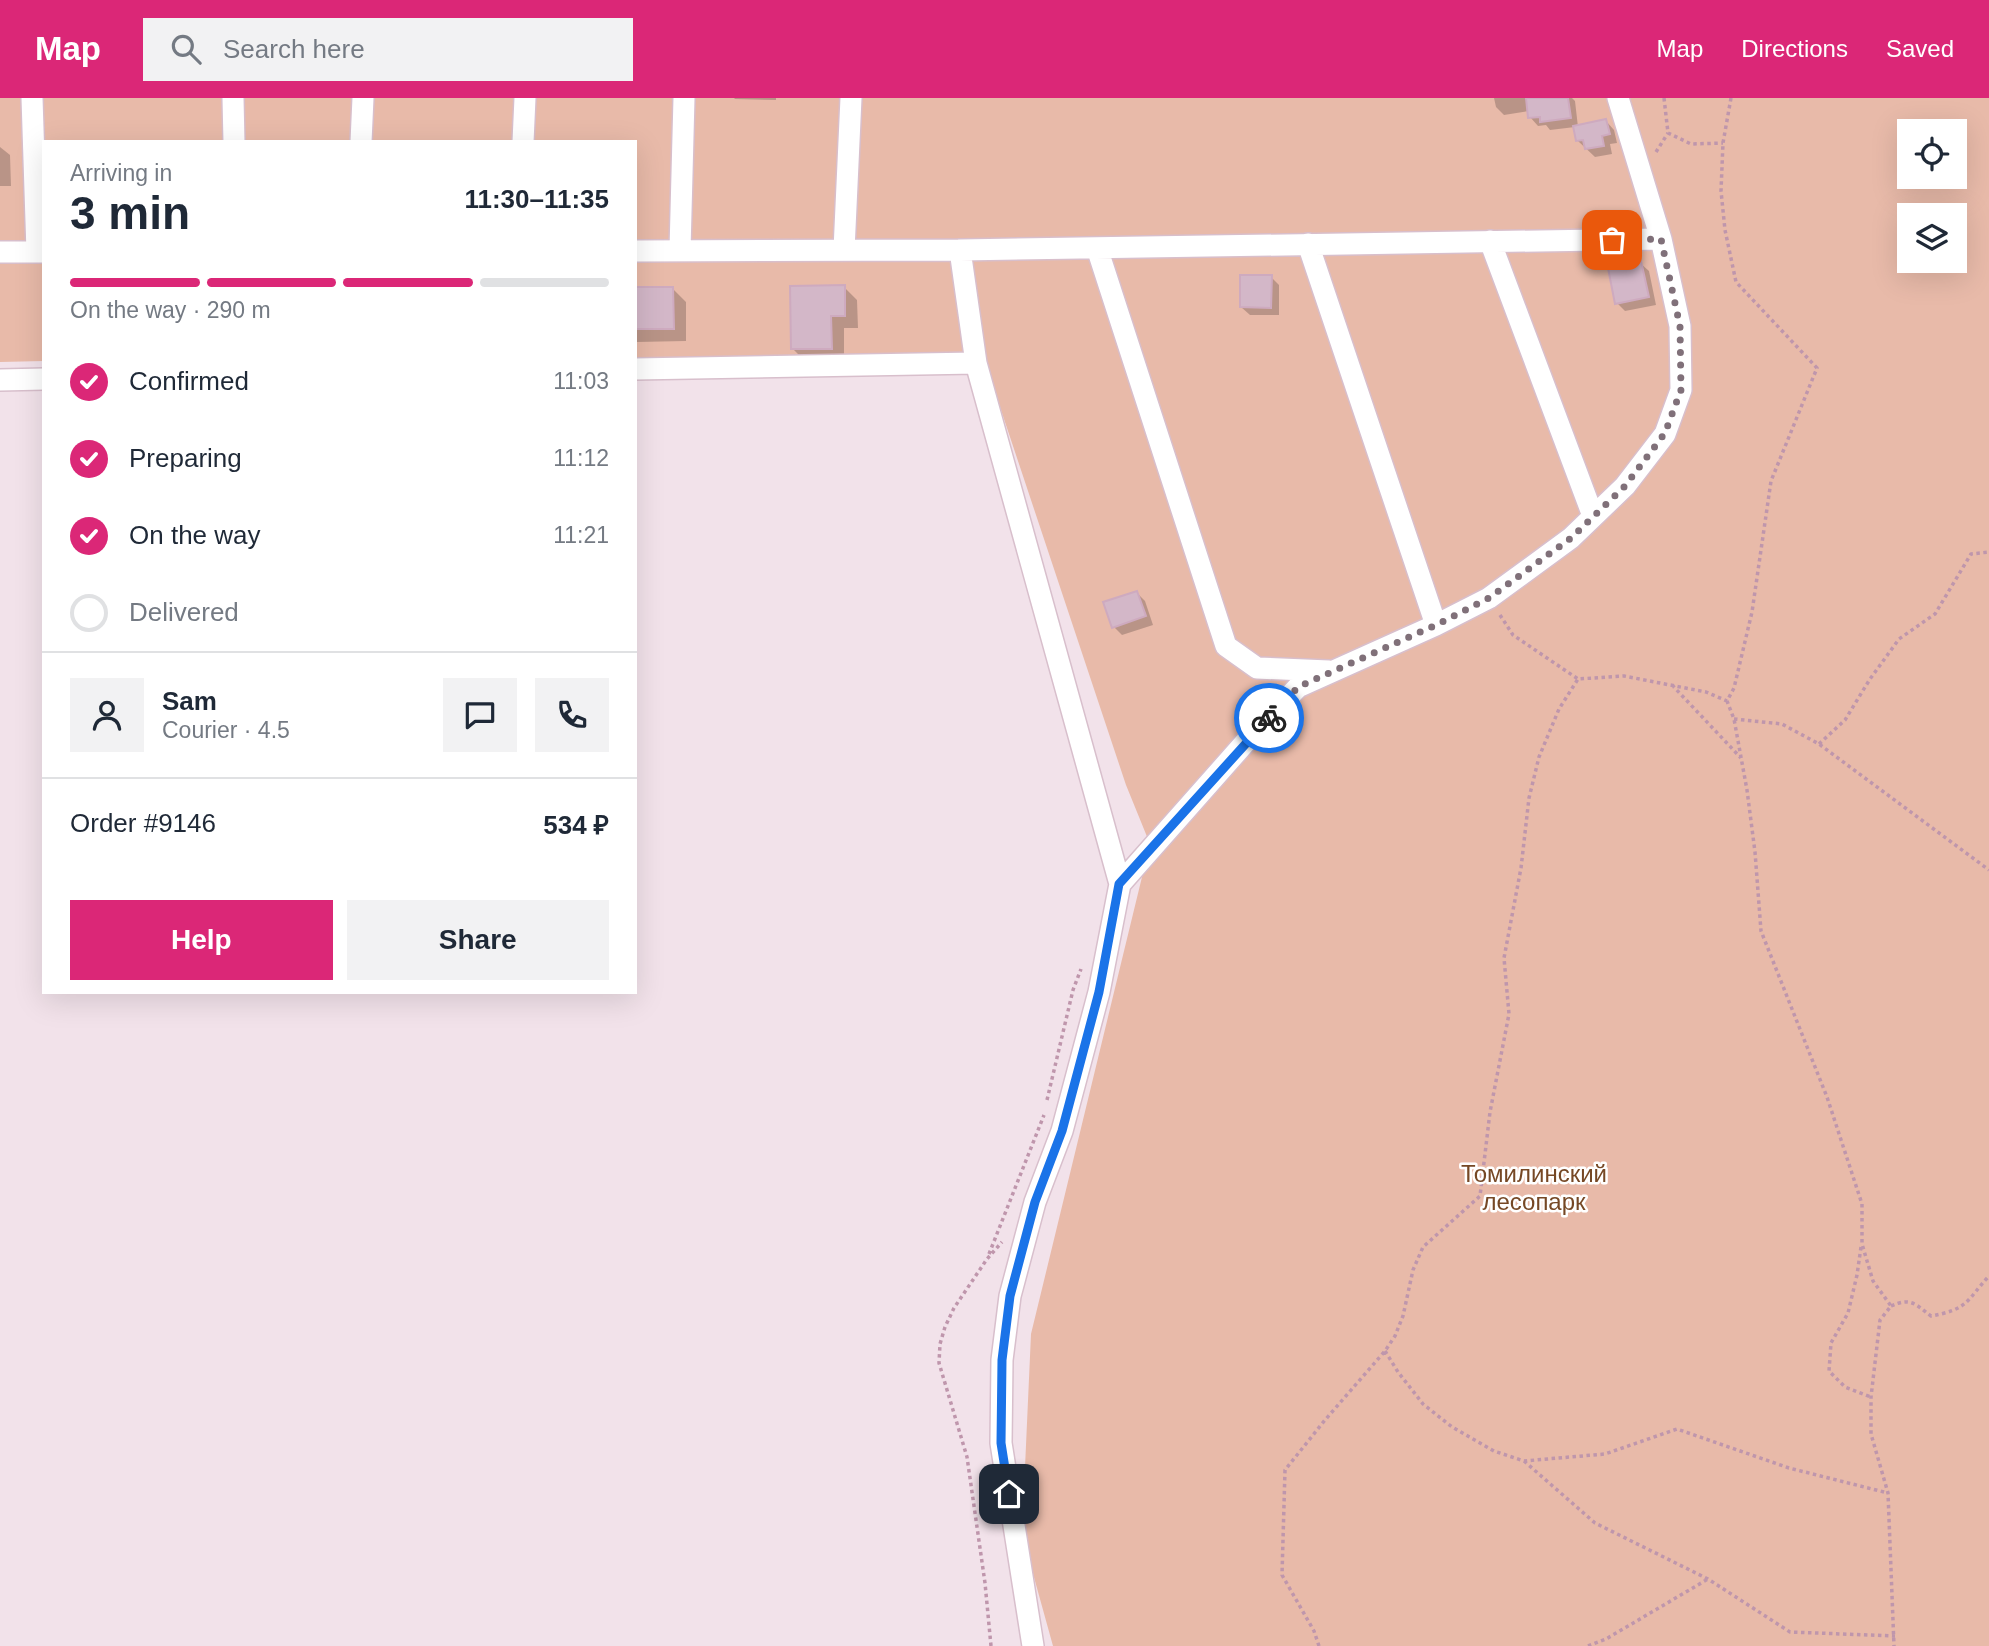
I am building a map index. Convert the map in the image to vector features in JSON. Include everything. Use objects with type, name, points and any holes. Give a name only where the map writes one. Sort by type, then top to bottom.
[{"type":"street","points":[[0,252],[40,252],[32,98]]},
{"type":"street","points":[[233,98],[234,140]]},
{"type":"street","points":[[361,140],[363,98]]},
{"type":"street","points":[[523,140],[525,98]]},
{"type":"street","points":[[680,250],[684,98]]},
{"type":"street","points":[[844,250],[851,98]]},
{"type":"street","points":[[1119,884],[1298,687],[1489,598],[1571,538],[1625,486],[1665,433],[1681,390],[1680,326],[1661,239],[1618,98]]},
{"type":"street","points":[[637,251],[960,250],[1661,239]]},
{"type":"street","points":[[1490,242],[1593,516]]},
{"type":"street","points":[[1308,244],[1436,625]]},
{"type":"street","points":[[1097,248],[1226,646],[1257,668],[1335,671]]},
{"type":"street","points":[[960,250],[976,363],[1119,884],[1099,992],[1089,1030],[1062,1131],[1035,1202],[1010,1296],[1002,1360],[1001,1443],[1033,1646]]},
{"type":"street","points":[[637,369],[976,363]]},
{"type":"street","points":[[0,380],[42,379]]},
{"type":"path","points":[[1664,98],[1668,133],[1691,144],[1723,143]]},
{"type":"path","points":[[1727,701],[1734,688],[1752,612],[1771,481],[1817,368],[1736,282],[1725,229],[1721,191],[1723,143],[1731,98]]},
{"type":"path","points":[[1819,744],[1844,720],[1899,639],[1935,614],[1971,554],[1989,552]]},
{"type":"path","points":[[1489,598],[1513,635],[1578,679],[1624,676],[1706,692],[1727,701],[1734,719],[1755,852],[1761,931],[1827,1097],[1862,1205],[1862,1244],[1857,1275],[1848,1313],[1831,1343],[1829,1371],[1844,1387],[1871,1397]]},
{"type":"path","points":[[1319,1646],[1314,1631],[1282,1576],[1285,1470],[1395,1336],[1404,1316],[1413,1269],[1423,1247],[1480,1196],[1490,1112],[1509,1014],[1504,958],[1521,868],[1529,798],[1539,757],[1559,709],[1578,679]]},
{"type":"path","points":[[1670,684],[1741,759]]},
{"type":"path","points":[[1734,719],[1782,724],[1819,744],[1989,870]]},
{"type":"path","points":[[1047,1102],[1073,990],[1082,968]]},
{"type":"path","points":[[987,1259],[1044,1113]]},
{"type":"path","points":[[991,1646],[967,1457],[939,1363],[940,1344],[954,1308],[1003,1240]]},
{"type":"path","points":[[1862,1244],[1873,1281],[1891,1306]]},
{"type":"path","points":[[1894,1646],[1888,1493],[1871,1434],[1871,1397],[1880,1320],[1891,1306],[1903,1301],[1915,1304],[1931,1316],[1950,1312],[1970,1301],[1989,1276]]},
{"type":"path","points":[[1385,1351],[1423,1404],[1452,1427],[1494,1451],[1524,1461],[1595,1523],[1708,1579],[1790,1632],[1895,1636]]},
{"type":"path","points":[[1524,1461],[1605,1454],[1676,1429],[1789,1468],[1888,1493]]},
{"type":"path","points":[[1588,1646],[1606,1639],[1708,1579]]},
{"type":"green space","name":"Томилинский лесопарк","points":[[0,98],[1989,98],[1989,1646],[1053,1646],[1022,1534],[1031,1334],[1150,844],[1126,785],[983,356],[637,358],[637,140],[42,140],[42,361],[0,362]]},
{"type":"building","points":[[1526,98],[1568,98],[1571,118],[1540,122],[1540,117],[1528,118]]},
{"type":"building","points":[[1606,119],[1610,134],[1602,136],[1604,146],[1585,149],[1583,140],[1576,141],[1573,126]]},
{"type":"building","points":[[1641,261],[1649,297],[1615,304],[1608,268]]},
{"type":"building","points":[[1240,275],[1272,275],[1271,308],[1240,307]]},
{"type":"building","points":[[845,285],[845,316],[831,316],[832,349],[791,349],[790,286]]},
{"type":"building","points":[[637,287],[673,287],[674,329],[637,329]]},
{"type":"building","points":[[1137,591],[1146,616],[1112,628],[1103,602]]},
{"type":"way so far","points":[[1269,718],[1298,687],[1489,598],[1571,538],[1625,486],[1665,433],[1681,390],[1680,326],[1661,239],[1612,240]]},
{"type":"route","points":[[1009,1494],[1001,1443],[1002,1360],[1010,1296],[1035,1202],[1062,1131],[1099,992],[1119,884],[1269,718]]}]
